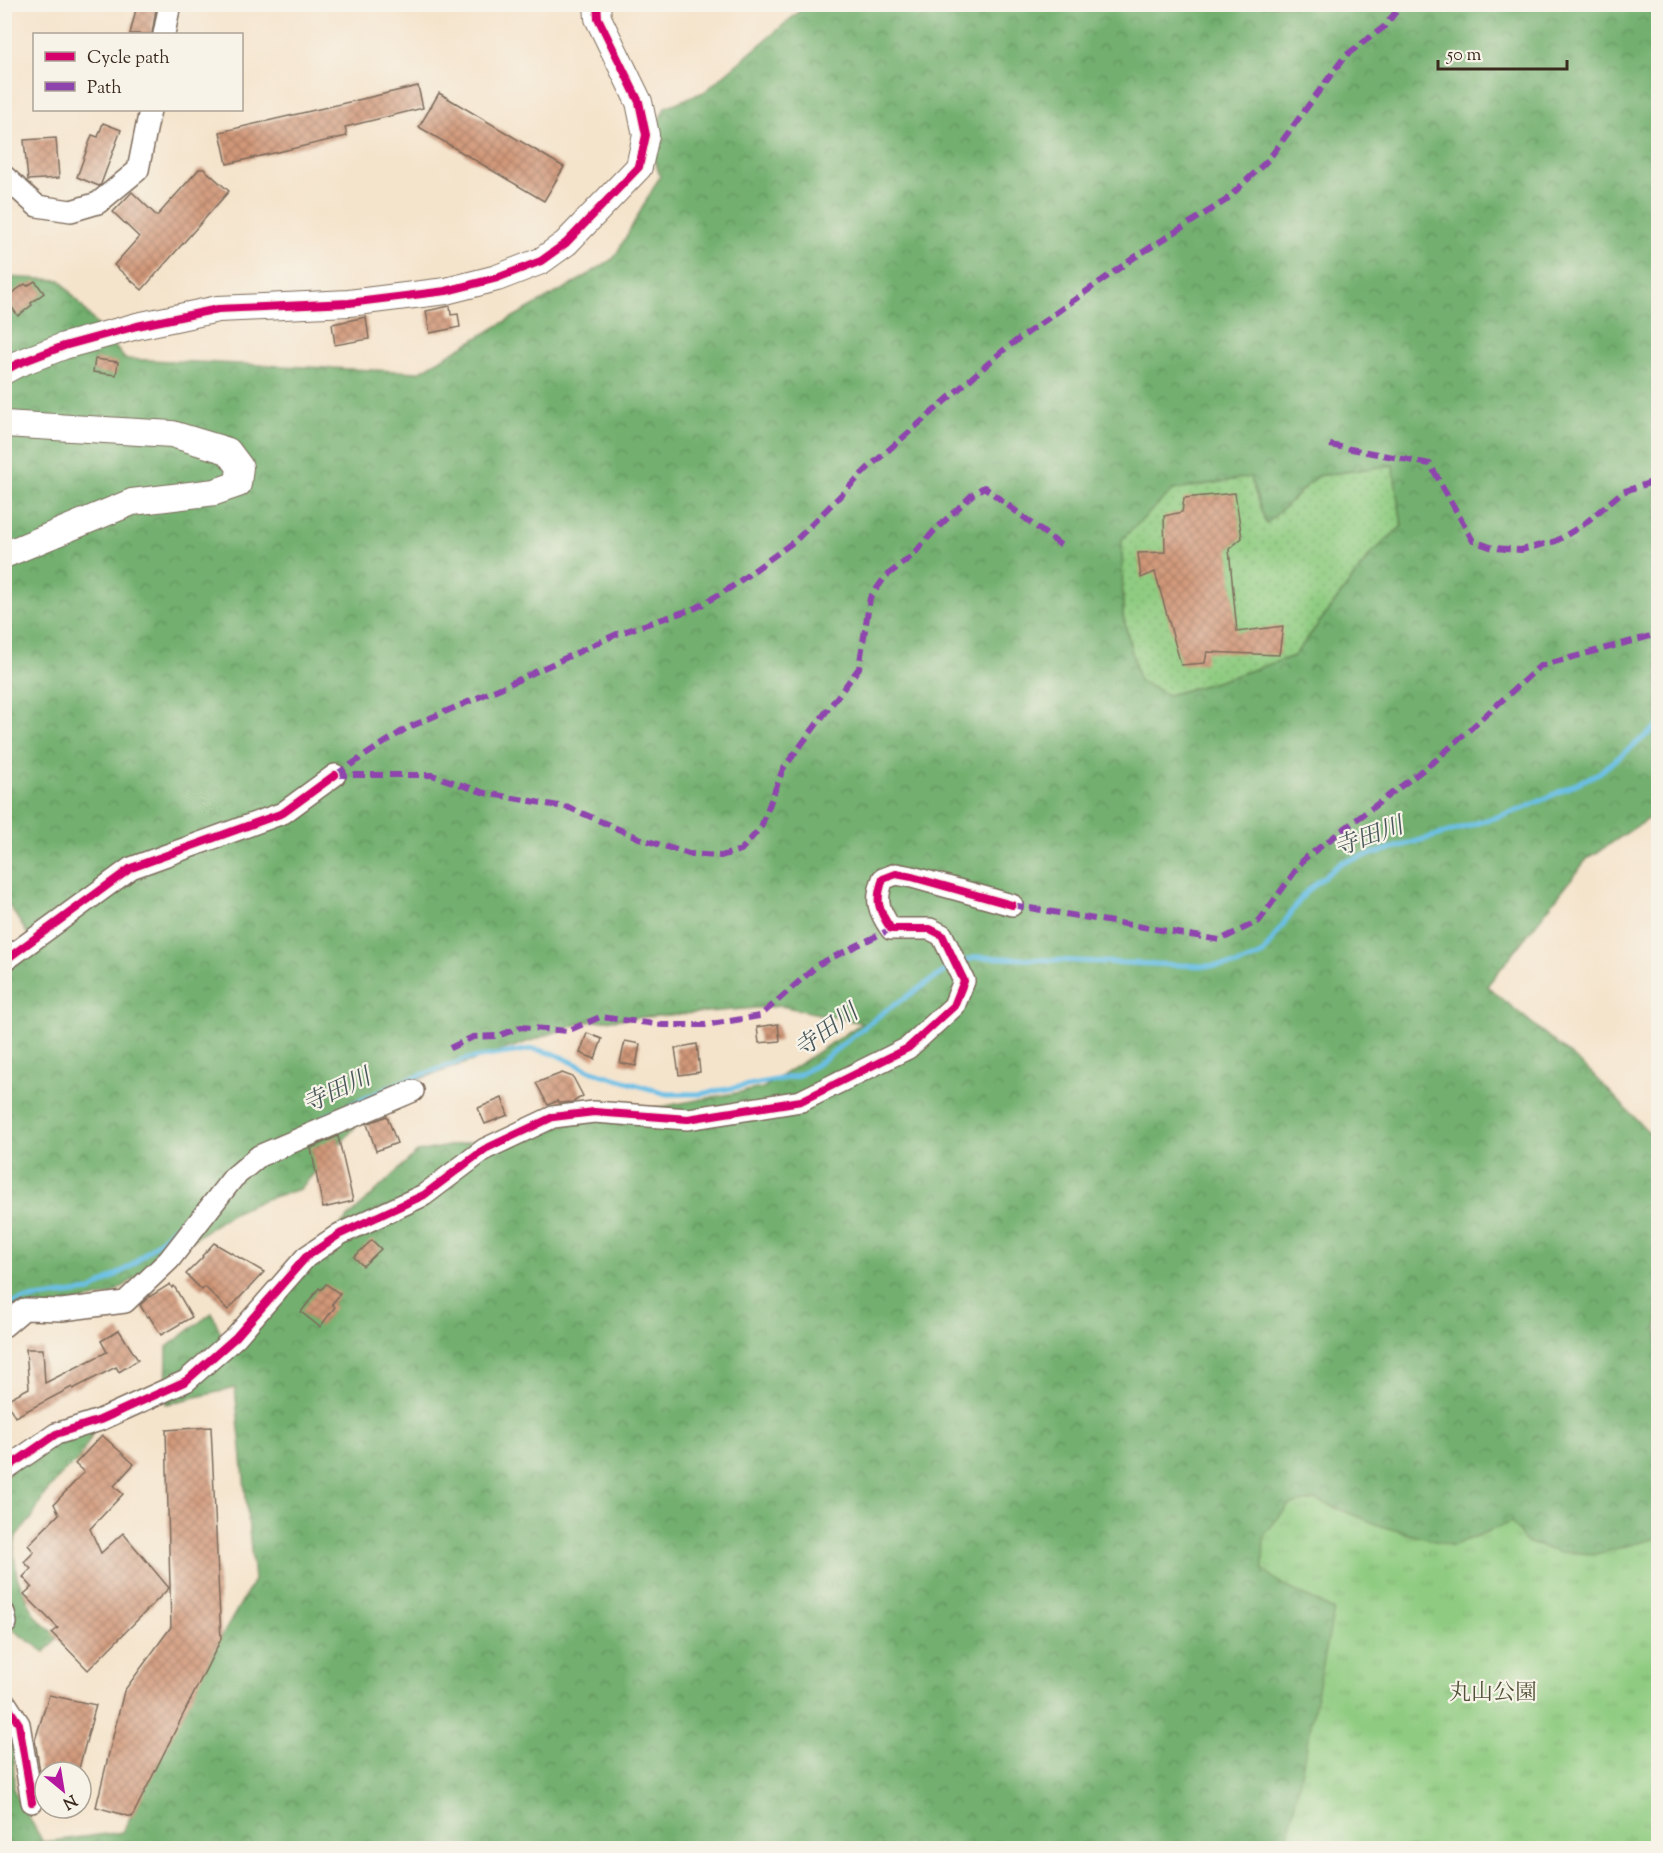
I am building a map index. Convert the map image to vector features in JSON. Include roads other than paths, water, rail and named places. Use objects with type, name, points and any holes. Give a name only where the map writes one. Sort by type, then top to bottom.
[{"type":"street","points":[[164,33],[170,4]]},
{"type":"street","points":[[4,371],[64,346],[136,326],[218,309],[349,303],[446,291],[497,278],[541,261],[566,243],[639,167],[644,146],[646,135],[639,102],[598,18],[597,4]]},
{"type":"street","points":[[4,176],[37,206],[71,211],[98,204],[138,170],[150,111]]},
{"type":"street","points":[[4,424],[172,434],[228,452],[240,467],[237,484],[215,492],[132,502],[4,555]]},
{"type":"street","points":[[4,961],[131,868],[283,813],[335,775]]},
{"type":"street","points":[[4,1470],[56,1434],[100,1420],[186,1381],[236,1337],[306,1257],[340,1234],[424,1195],[485,1149],[553,1117],[594,1112],[688,1119],[801,1101],[908,1048],[954,1006],[964,981],[942,935],[930,929],[891,929],[879,907],[878,892],[883,879],[896,874],[912,877],[1012,905]]},
{"type":"street","points":[[4,1326],[24,1309],[62,1310],[125,1302],[169,1260],[233,1178],[259,1156],[413,1091]]},
{"type":"street","points":[[4,1613],[6,1623],[4,1624]]},
{"type":"street","points":[[4,1701],[19,1724],[32,1802]]},
{"type":"waterway","name":"寺田川","points":[[960,963],[976,957],[1204,966],[1237,965],[1262,955],[1304,894],[1340,863],[1525,808],[1599,773],[1658,726]]},
{"type":"waterway","name":"寺田川","points":[[324,1117],[404,1081],[467,1059],[533,1049],[555,1054],[591,1071],[667,1094],[700,1094],[797,1076],[819,1063],[885,1011],[951,967]]},
{"type":"waterway","name":"寺田川","points":[[4,1307],[21,1300],[90,1291],[131,1266],[201,1204]]},
{"type":"park label","name":"丸山公園","points":[[1493,1694]]}]
